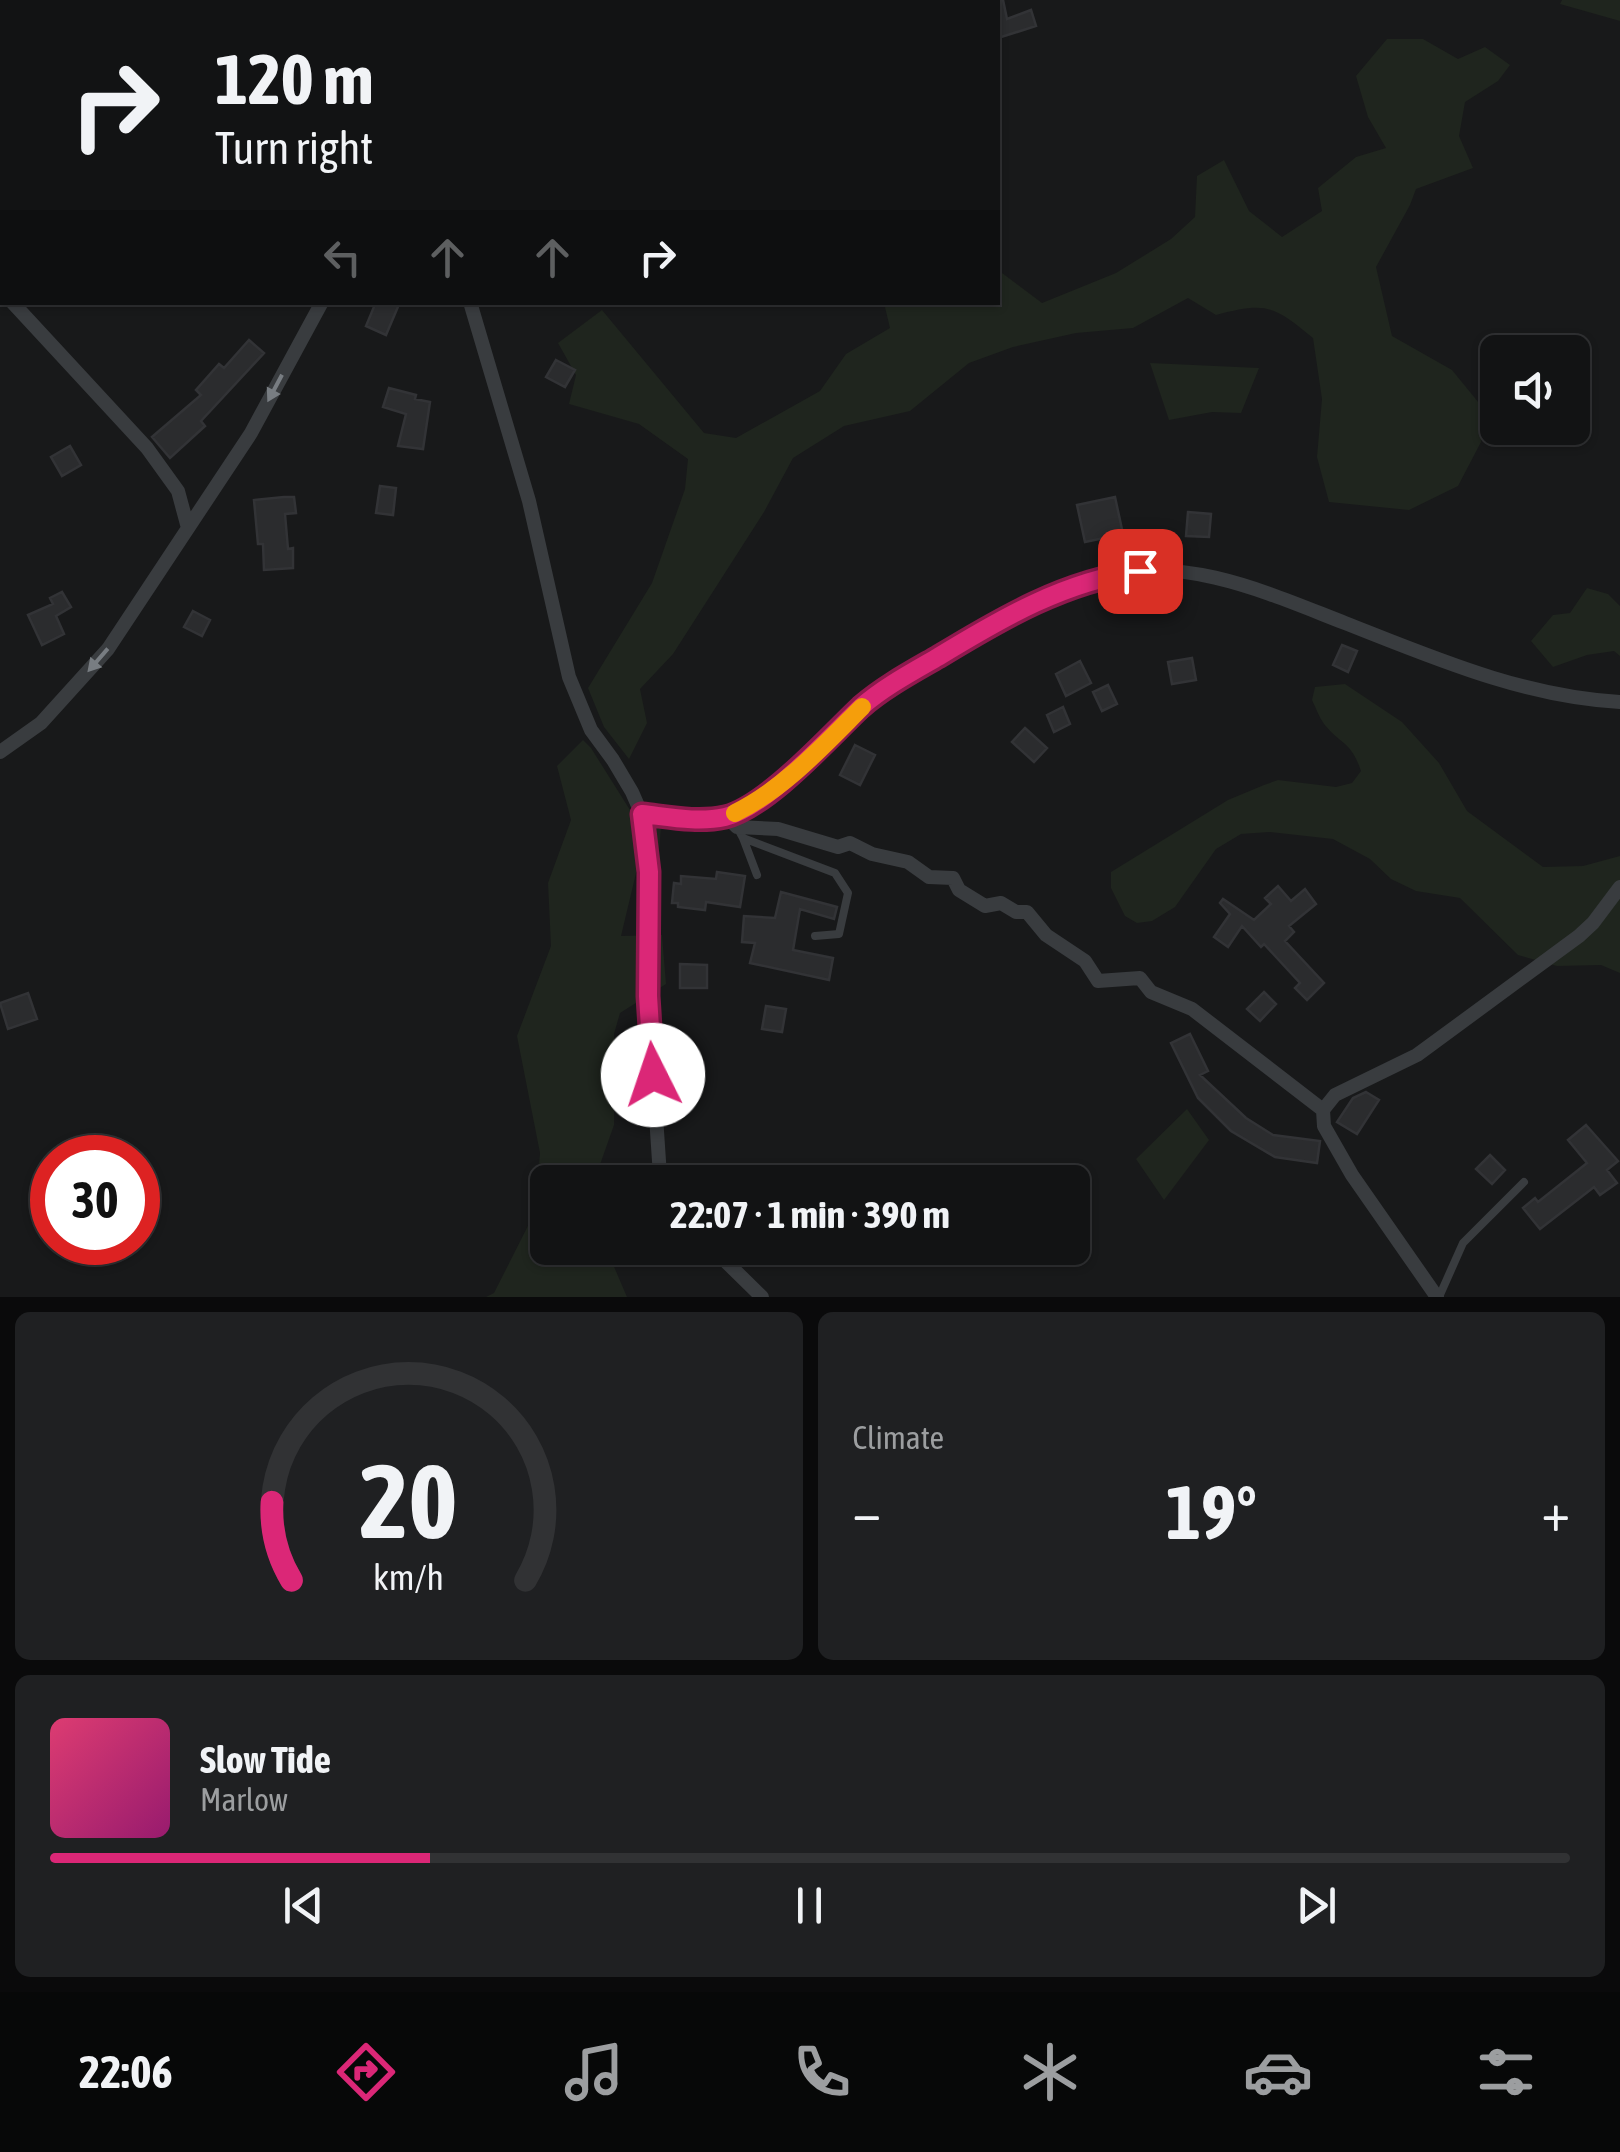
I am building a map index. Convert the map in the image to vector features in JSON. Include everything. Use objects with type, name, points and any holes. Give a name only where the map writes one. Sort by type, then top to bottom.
[{"type":"street","points":[[15,305],[147,448],[178,491],[188,528]]},
{"type":"street","points":[[0,752],[41,722],[108,650],[251,433],[320,305]]},
{"type":"street","points":[[471,305],[529,501],[569,677],[591,730],[613,760],[642,814],[649,872],[650,1030],[659,1165]]},
{"type":"street","points":[[736,827],[750,805],[895,682],[1059,591],[1106,576],[1140,571],[1219,578],[1504,682],[1559,696],[1620,702]]},
{"type":"street","points":[[642,814],[778,829],[838,847],[850,843],[872,854],[908,862],[929,877],[953,878],[958,890],[985,906],[1001,903],[1016,912],[1028,912],[1046,935],[1085,961],[1098,982],[1140,978],[1151,992],[1192,1010],[1323,1110]]},
{"type":"street","points":[[1438,1297],[1352,1175],[1324,1126],[1323,1110],[1335,1095],[1417,1055],[1579,936],[1620,888]]},
{"type":"street","points":[[729,1265],[762,1297]]},
{"type":"lane","points":[[736,827],[756,875]]},
{"type":"lane","points":[[736,827],[836,873],[848,893],[839,934],[815,936]]},
{"type":"lane","points":[[1438,1297],[1463,1243],[1524,1182]]},
{"type":"shaded area","points":[[1562,0],[1620,0],[1620,21],[1560,4]]},
{"type":"shaded area","points":[[1387,39],[1423,39],[1458,59],[1485,47],[1510,65],[1498,81],[1465,102],[1459,136],[1473,168],[1416,189],[1376,267],[1392,336],[1452,370],[1479,403],[1480,444],[1458,486],[1409,510],[1329,502],[1317,457],[1322,399],[1313,338],[1268,309],[1247,308],[1216,315],[1188,298],[1133,328],[1076,333],[1013,347],[969,363],[910,411],[844,426],[793,458],[764,512],[673,654],[640,689],[647,723],[629,759],[604,727],[588,688],[652,583],[685,489],[688,459],[639,424],[569,404],[576,375],[558,343],[602,310],[704,433],[736,438],[820,391],[846,354],[890,328],[884,305],[1000,305],[1000,272],[1042,303],[1116,273],[1171,239],[1195,217],[1197,176],[1224,160],[1249,211],[1282,237],[1322,211],[1318,188],[1356,157],[1386,148],[1368,117],[1356,76]]},
{"type":"shaded area","points":[[1150,363],[1259,368],[1241,413],[1212,412],[1169,420]]},
{"type":"shaded area","points":[[1587,588],[1608,594],[1620,606],[1620,656],[1614,651],[1587,655],[1553,667],[1531,641],[1553,615],[1570,613]]},
{"type":"shaded area","points":[[1345,684],[1402,722],[1439,763],[1467,811],[1543,867],[1583,866],[1620,856],[1620,973],[1601,965],[1557,966],[1518,955],[1460,898],[1416,891],[1391,879],[1370,859],[1333,839],[1269,832],[1241,834],[1216,849],[1175,907],[1152,921],[1137,923],[1125,916],[1111,888],[1111,872],[1228,800],[1278,780],[1336,787],[1352,783],[1361,771],[1357,761],[1324,724],[1312,700],[1315,687]]},
{"type":"shaded area","points":[[583,740],[630,810],[661,826],[659,852],[637,869],[621,936],[662,935],[666,984],[620,1013],[614,1034],[614,1125],[600,1165],[539,1165],[540,1153],[517,1036],[551,946],[548,883],[571,820],[557,766]]},
{"type":"shaded area","points":[[1187,1109],[1209,1140],[1164,1200],[1136,1159]]},
{"type":"shaded area","points":[[530,1222],[530,1265],[613,1265],[627,1297],[486,1297],[494,1293]]},
{"type":"building","points":[[1000,0],[1007,19],[1031,10],[1036,26],[1000,37]]},
{"type":"building","points":[[375,305],[399,305],[386,335],[366,326]]},
{"type":"building","points":[[249,340],[264,353],[201,421],[205,426],[170,458],[152,437],[201,395],[196,390],[219,364],[224,368]]},
{"type":"building","points":[[556,360],[575,370],[565,387],[546,377]]},
{"type":"building","points":[[389,388],[430,402],[423,449],[398,446],[406,414],[383,407]]},
{"type":"building","points":[[70,446],[81,465],[62,476],[51,457]]},
{"type":"building","points":[[380,486],[396,488],[393,515],[376,513]]},
{"type":"building","points":[[294,497],[296,513],[285,514],[293,568],[264,570],[254,500]]},
{"type":"building","points":[[1115,497],[1123,534],[1085,542],[1077,505]]},
{"type":"building","points":[[1188,512],[1211,514],[1209,537],[1186,536]]},
{"type":"building","points":[[62,592],[71,607],[56,616],[64,634],[42,645],[28,615],[53,604],[50,598]]},
{"type":"building","points":[[193,611],[210,620],[202,636],[184,627]]},
{"type":"building","points":[[1342,645],[1357,651],[1348,672],[1333,665]]},
{"type":"building","points":[[1192,658],[1196,680],[1172,684],[1168,662]]},
{"type":"building","points":[[1080,661],[1091,683],[1066,696],[1056,674]]},
{"type":"building","points":[[1108,685],[1117,704],[1102,711],[1093,692]]},
{"type":"building","points":[[1063,707],[1070,724],[1054,732],[1047,715]]},
{"type":"building","points":[[1025,728],[1047,748],[1034,762],[1012,742]]},
{"type":"building","points":[[855,745],[875,755],[860,785],[840,775]]},
{"type":"building","points":[[717,872],[745,876],[740,907],[706,902],[705,910],[672,903],[674,883],[681,884],[681,876],[716,879]]},
{"type":"building","points":[[1278,886],[1291,901],[1305,889],[1316,904],[1289,926],[1294,932],[1285,941],[1324,983],[1307,1000],[1295,988],[1300,983],[1242,926],[1228,947],[1214,937],[1230,914],[1220,903],[1223,899],[1254,920],[1271,904],[1265,898]]},
{"type":"building","points":[[781,892],[837,907],[834,919],[800,909],[793,950],[833,958],[829,980],[750,963],[755,943],[742,942],[744,916],[775,918]]},
{"type":"building","points":[[680,964],[707,965],[707,988],[680,988]]},
{"type":"building","points":[[1264,992],[1276,1004],[1260,1021],[1247,1009]]},
{"type":"building","points":[[28,993],[37,1019],[8,1029],[0,1003]]},
{"type":"building","points":[[766,1006],[786,1009],[782,1032],[762,1029]]},
{"type":"building","points":[[1190,1034],[1208,1071],[1200,1075],[1246,1118],[1273,1135],[1320,1141],[1317,1163],[1275,1157],[1231,1131],[1198,1098],[1171,1043]]},
{"type":"building","points":[[1366,1092],[1379,1100],[1357,1134],[1337,1122],[1353,1098]]},
{"type":"building","points":[[1586,1125],[1618,1161],[1607,1170],[1617,1183],[1600,1195],[1594,1187],[1540,1229],[1523,1208],[1535,1198],[1538,1202],[1587,1163],[1568,1140]]},
{"type":"building","points":[[1490,1155],[1505,1170],[1492,1184],[1476,1169]]},
{"type":"slow traffic","points":[[735,813],[774,788],[862,707]]},
{"type":"route","points":[[653,1075],[648,996],[649,872],[642,814],[693,820],[728,817],[774,788],[863,706],[955,646],[1059,591],[1106,576],[1140,571]]}]
